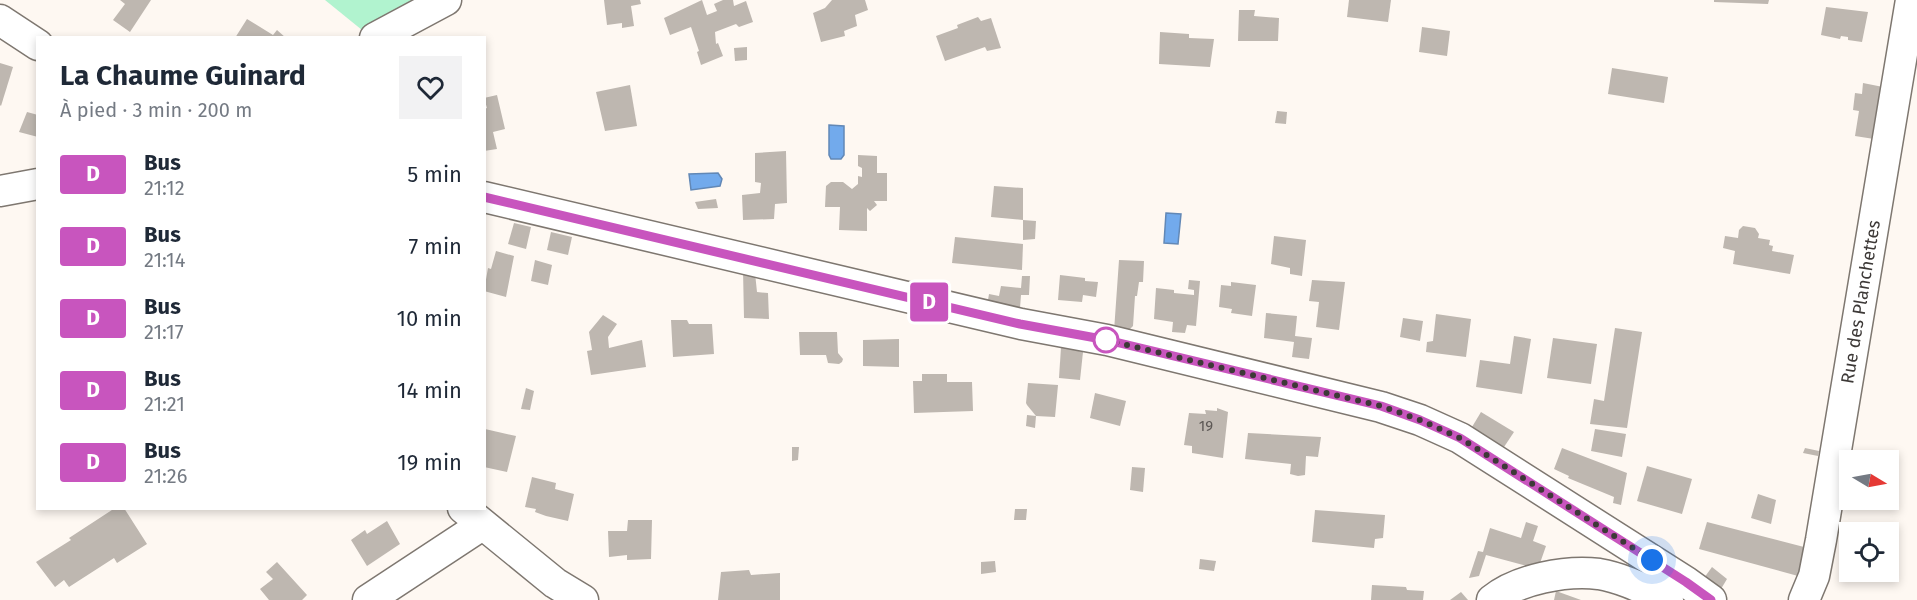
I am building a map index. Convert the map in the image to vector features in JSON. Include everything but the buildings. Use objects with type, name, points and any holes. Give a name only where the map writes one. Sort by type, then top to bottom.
[{"type":"street","points":[[379,36],[446,0]]},
{"type":"street","name":"Rue des Planchettes","points":[[1804,600],[1814,576],[1821,540],[1911,0]]},
{"type":"street","points":[[0,20],[36,44]]},
{"type":"street","points":[[0,191],[36,184]]},
{"type":"street","points":[[486,197],[1020,324],[1107,340],[1381,406],[1460,438],[1711,600]]},
{"type":"street","points":[[368,600],[472,517],[555,583],[583,600]]},
{"type":"street","points":[[1492,600],[1501,593],[1539,578],[1599,574],[1622,580],[1668,600]]},
{"type":"green space","points":[[325,0],[416,0],[362,30]]},
{"type":"water","points":[[829,125],[844,126],[844,155],[841,159],[831,159],[829,155]]},
{"type":"water","points":[[718,173],[722,179],[720,186],[691,190],[689,174]]},
{"type":"water","points":[[1166,213],[1181,214],[1178,244],[1164,243]]},
{"type":"bus line","name":"D","points":[[486,197],[1020,324],[1107,340],[1381,406],[1460,438],[1524,477],[1711,600]]},
{"type":"route","points":[[1106,340],[1381,406],[1420,420],[1460,438],[1652,560]]}]
